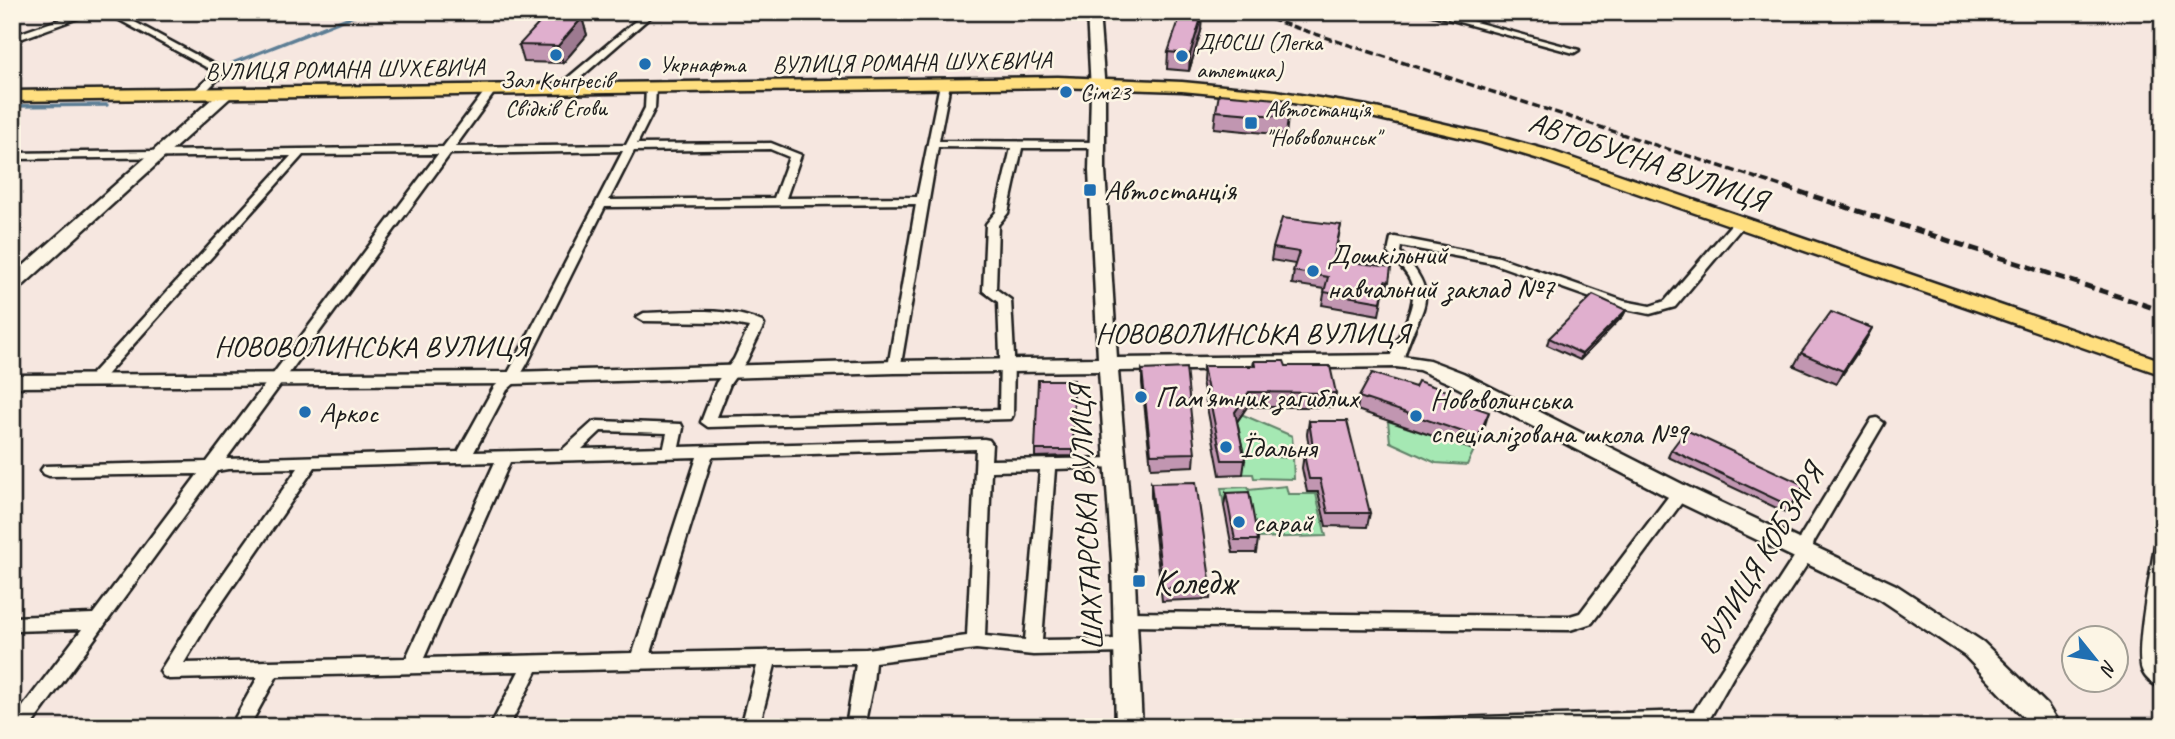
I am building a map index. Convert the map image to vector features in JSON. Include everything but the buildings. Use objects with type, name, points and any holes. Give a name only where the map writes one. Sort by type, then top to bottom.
[{"type":"main road","name":"ВУЛИЦЯ РОМАНА ШУХЕВИЧА","points":[[12,96],[1098,82]]},
{"type":"main road","name":"АВТОБУСНА ВУЛИЦЯ","points":[[1098,82],[1228,90],[1305,99],[1382,114],[1545,155],[2163,368]]},
{"type":"street","points":[[12,39],[91,12]]},
{"type":"street","points":[[109,12],[220,71],[198,93]]},
{"type":"street","points":[[561,89],[652,12]]},
{"type":"street","name":"ШАХТАРСЬКА ВУЛИЦЯ","points":[[1093,12],[1098,82],[1097,145],[1108,363],[1123,560],[1129,727]]},
{"type":"street","points":[[1426,12],[1574,50]]},
{"type":"street","points":[[895,367],[922,200],[945,84]]},
{"type":"street","points":[[19,727],[492,89]]},
{"type":"street","points":[[463,458],[501,387],[512,377],[630,149],[650,108],[649,100],[653,93],[651,89]]},
{"type":"street","points":[[12,286],[227,93]]},
{"type":"street","points":[[934,144],[1097,145]]},
{"type":"street","points":[[644,317],[723,318],[755,322],[756,331],[730,372],[708,422],[1006,415],[1004,300],[989,291],[992,224],[1002,213],[1017,145]]},
{"type":"street","points":[[12,156],[771,146],[795,155],[779,202]]},
{"type":"street","points":[[94,380],[300,152]]},
{"type":"street","points":[[601,204],[922,200]]},
{"type":"street","points":[[1396,361],[1416,306],[1418,285],[1394,253],[1395,241],[1495,260],[1621,304],[1650,310],[1670,303],[1739,223]]},
{"type":"street","name":"НОВОВОЛИНСЬКА ВУЛИЦЯ","points":[[12,381],[512,377],[1108,363],[1396,361],[1422,364],[1456,378],[1680,493],[1888,592],[1974,649],[2038,713],[2048,727]]},
{"type":"street","name":"ВУЛИЦЯ КОБЗАРЯ","points":[[1701,723],[1727,671],[1802,558],[1802,550],[1877,423]]},
{"type":"street","points":[[566,455],[598,426],[676,428],[670,452]]},
{"type":"street","points":[[49,470],[211,468],[228,464],[311,461],[985,444],[976,642]]},
{"type":"street","points":[[640,661],[706,451]]},
{"type":"street","points":[[412,665],[505,457]]},
{"type":"street","points":[[311,461],[204,615],[169,671],[866,656],[976,642],[1033,648],[1125,646]]},
{"type":"street","points":[[983,466],[1116,462]]},
{"type":"street","points":[[1033,648],[1048,465]]},
{"type":"street","points":[[1124,619],[1570,623],[1586,618],[1680,493]]},
{"type":"street","points":[[2162,680],[2151,670],[2148,651],[2163,545]]},
{"type":"street","points":[[12,624],[97,621]]},
{"type":"street","points":[[855,727],[864,683],[866,656]]},
{"type":"street","points":[[750,727],[768,658]]},
{"type":"street","points":[[499,727],[532,663]]},
{"type":"street","points":[[239,727],[272,669]]},
{"type":"street","points":[[1417,727],[1701,723]]},
{"type":"green space","points":[[1241,414],[1292,436],[1294,457],[1280,454],[1275,457],[1293,458],[1294,479],[1254,478],[1253,474],[1243,474],[1233,427]]},
{"type":"green space","points":[[1388,421],[1474,450],[1467,465],[1436,463],[1390,442]]},
{"type":"green space","points":[[1286,486],[1288,494],[1316,494],[1326,536],[1257,538],[1224,506],[1221,488],[1248,487],[1249,490]]},
{"type":"waterway","points":[[233,63],[363,12]]},
{"type":"waterway","points":[[12,106],[107,105]]},
{"type":"railway","points":[[1248,12],[1790,189]]},
{"type":"railway","points":[[1785,187],[2163,311]]},
{"type":"place","name":"Зал Конгресів Свідків Єгови","points":[[556,55]]},
{"type":"place","name":"ДЮСШ (Легка атлетика)","points":[[1182,56]]},
{"type":"place","name":"Укрнафта","points":[[645,64]]},
{"type":"place","name":"Сім23","points":[[1066,92]]},
{"type":"place","name":"Автостанція \"Нововолинськ\"","points":[[1251,123]]},
{"type":"place","name":"Автостанція","points":[[1090,190]]},
{"type":"place","name":"Дошкільний навчальний заклад №7","points":[[1313,271]]},
{"type":"place","name":"Пам'ятник загиблих","points":[[1141,397]]},
{"type":"place","name":"Аркос","points":[[305,412]]},
{"type":"place","name":"Нововолинська спеціалізована школа №9","points":[[1416,416]]},
{"type":"place","name":"Їдальня","points":[[1226,447]]},
{"type":"place","name":"сарай","points":[[1239,522]]},
{"type":"place","name":"Коледж","points":[[1139,581]]}]
